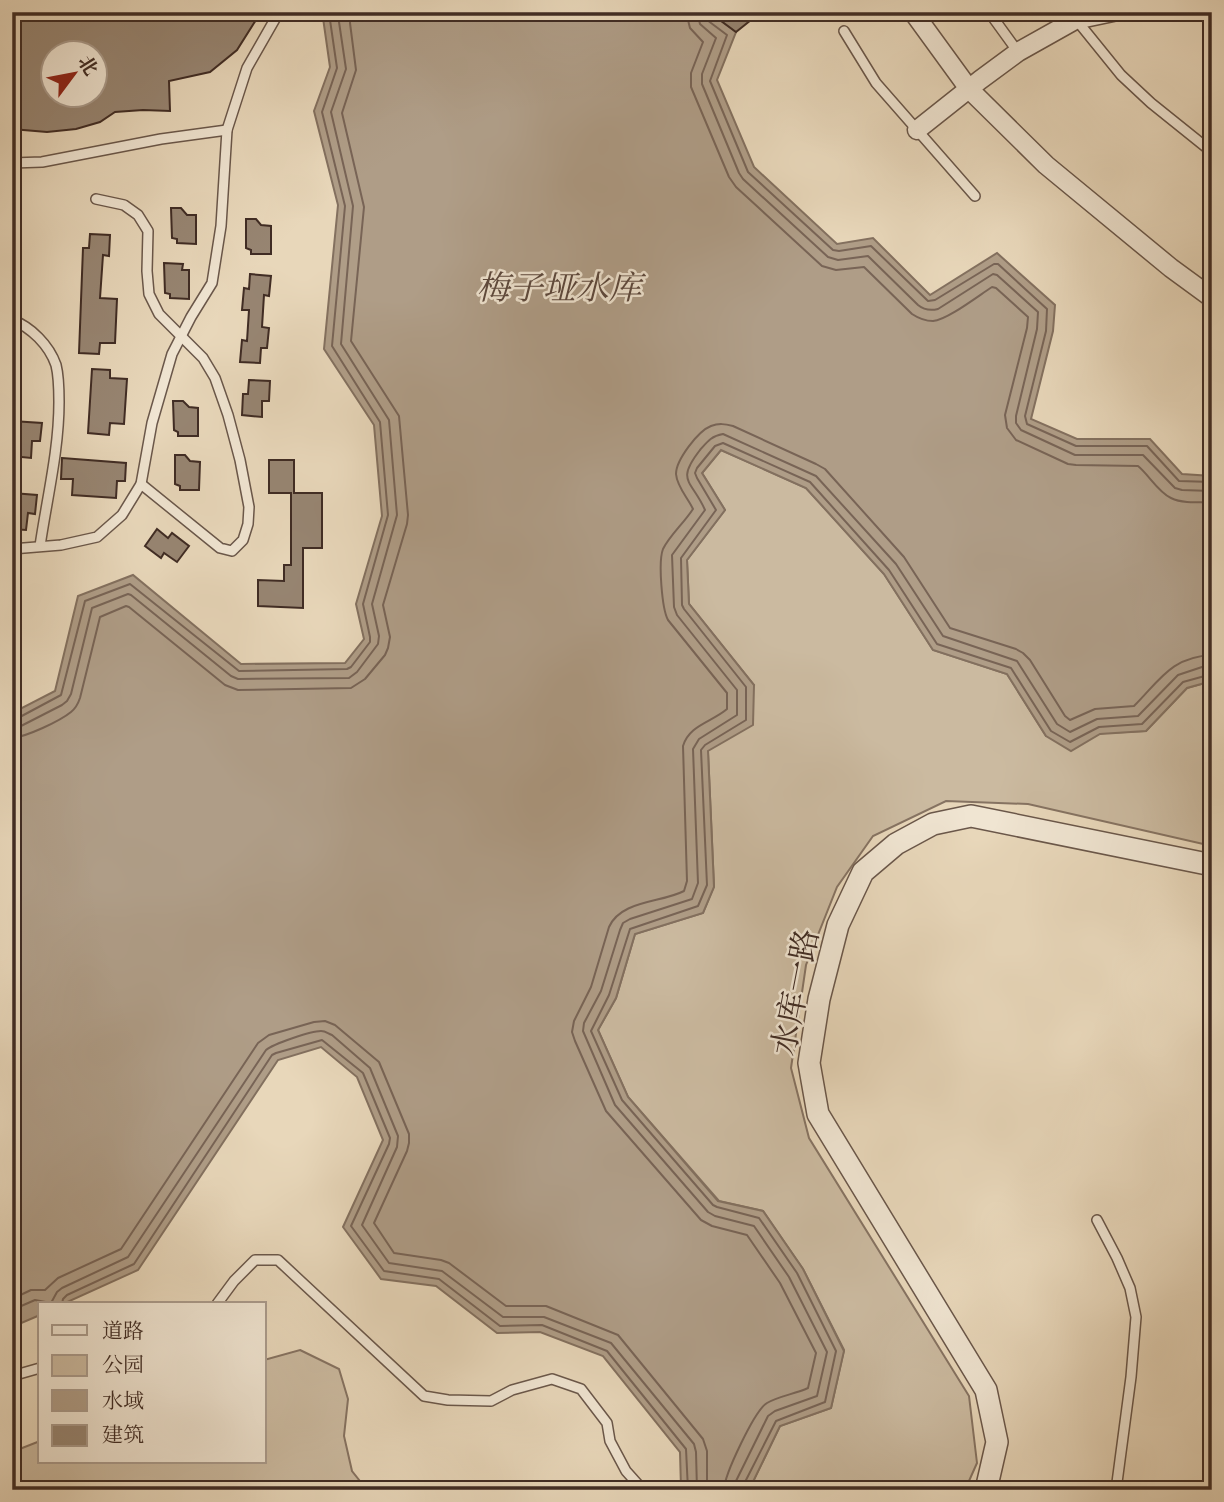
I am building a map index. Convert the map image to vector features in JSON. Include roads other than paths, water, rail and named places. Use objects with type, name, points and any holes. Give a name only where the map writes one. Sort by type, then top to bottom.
[{"type":"street","points":[[913,12],[969,89],[1045,164],[1171,268],[1212,298]]},
{"type":"street","points":[[916,130],[1018,52],[1072,16],[1113,12]]},
{"type":"street","name":"水库一路","points":[[986,1490],[997,1443],[986,1390],[818,1114],[808,1063],[819,999],[838,925],[863,873],[896,844],[933,824],[971,816],[1212,864]]},
{"type":"lane","points":[[12,549],[97,537],[122,515],[141,484],[152,422],[172,354],[212,283],[221,226],[227,130],[247,68],[279,12]]},
{"type":"lane","points":[[989,12],[1018,52]]},
{"type":"lane","points":[[1072,16],[1121,75],[1212,152]]},
{"type":"lane","points":[[844,31],[876,83],[975,196]]},
{"type":"lane","points":[[12,163],[42,162],[161,139],[227,130]]},
{"type":"lane","points":[[96,199],[124,205],[138,215],[148,232],[149,294],[159,314],[203,358],[215,378],[240,460],[248,507],[248,524],[243,540],[232,551],[220,548],[141,484]]},
{"type":"lane","points":[[12,320],[24,325],[47,348],[56,365],[59,386],[59,430],[40,546]]},
{"type":"lane","points":[[1097,1220],[1130,1288],[1136,1317],[1116,1490]]},
{"type":"lane","points":[[219,1302],[234,1281],[255,1260],[278,1260],[424,1396],[448,1400],[491,1401],[512,1390],[552,1379],[581,1389],[607,1423],[610,1441],[626,1471],[643,1490]]},
{"type":"lane","points":[[12,1376],[38,1369]]},
{"type":"water","name":"梅子垭水库","points":[[326,12],[709,12],[736,32],[717,80],[754,167],[837,244],[873,238],[930,295],[997,253],[1055,305],[1053,331],[1031,419],[1077,439],[1150,439],[1182,474],[1212,476],[1212,681],[1187,688],[1146,731],[1100,734],[1071,751],[1046,736],[1007,674],[933,650],[884,574],[806,488],[721,450],[702,473],[725,510],[687,560],[689,604],[754,685],[753,725],[708,751],[714,887],[703,913],[635,934],[616,998],[598,1030],[628,1097],[718,1201],[763,1211],[803,1269],[844,1351],[831,1408],[780,1426],[749,1490],[681,1488],[680,1452],[603,1356],[540,1332],[497,1333],[436,1286],[381,1279],[343,1227],[383,1140],[357,1077],[321,1047],[278,1060],[138,1270],[67,1302],[38,1302],[38,1316],[12,1327],[12,713],[55,691],[78,596],[133,575],[241,664],[345,663],[364,639],[356,604],[382,516],[374,425],[324,349],[338,205],[314,111],[330,67],[323,18]]}]
